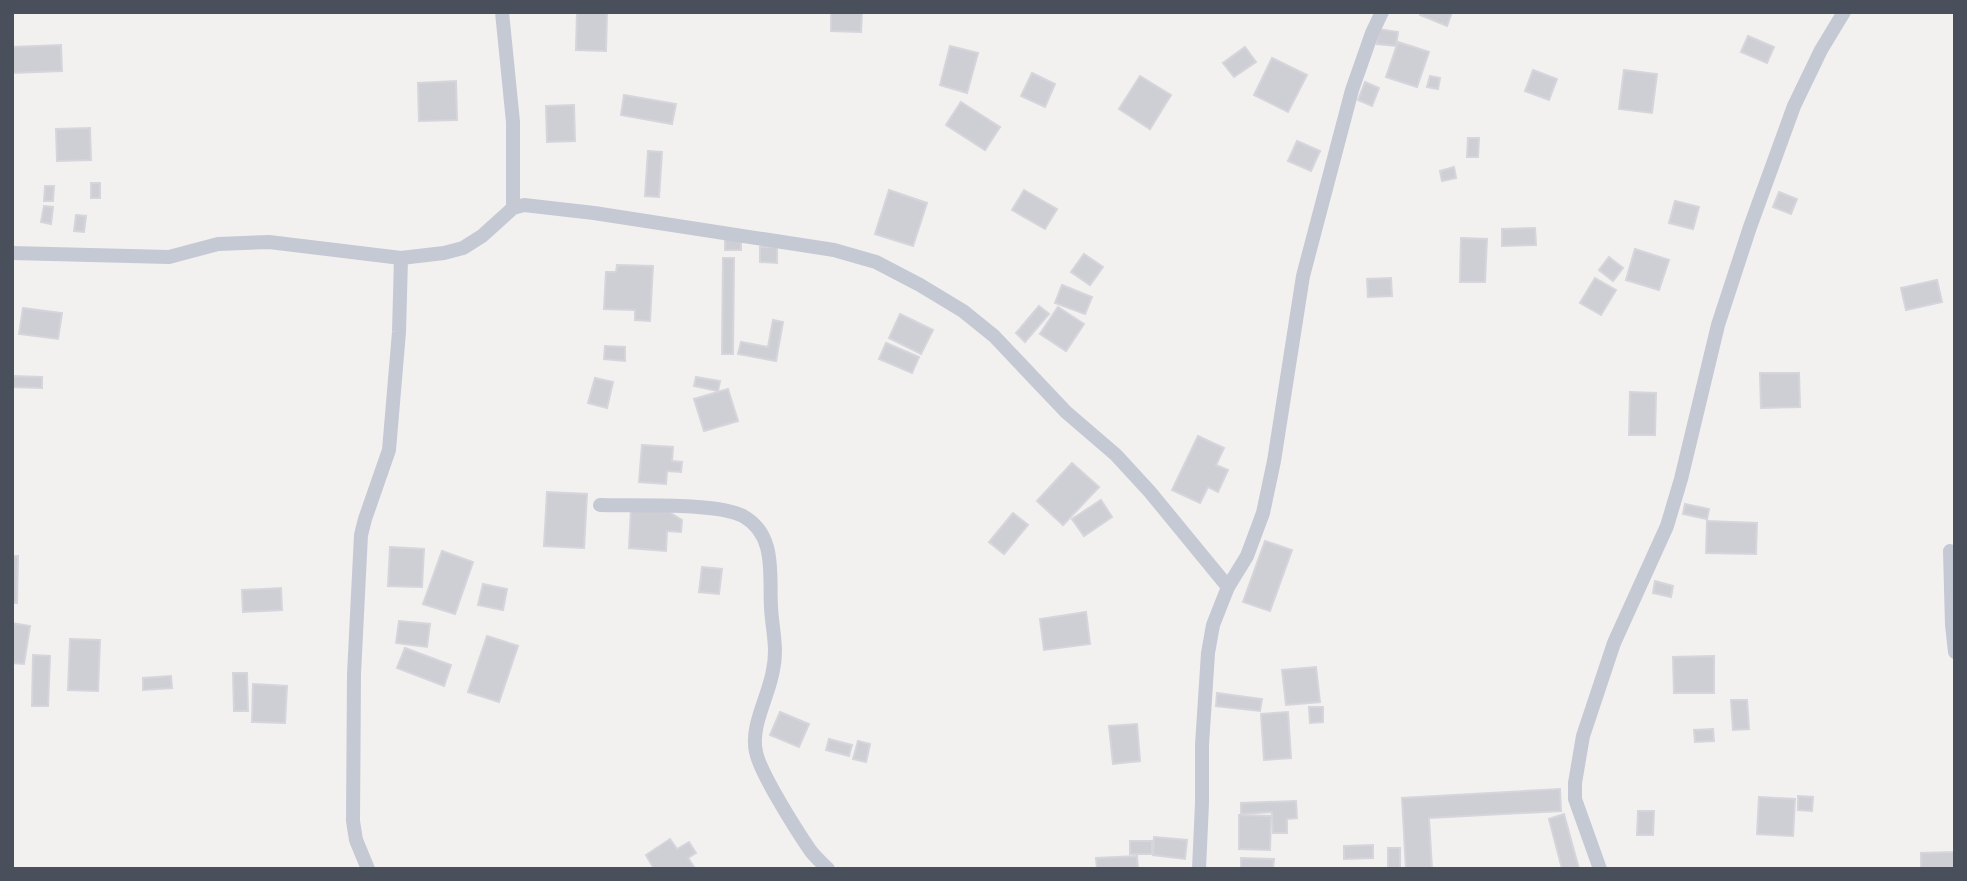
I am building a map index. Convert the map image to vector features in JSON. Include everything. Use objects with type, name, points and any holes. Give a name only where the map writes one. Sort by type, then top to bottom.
[{"type":"street","points":[[502,12],[513,122],[513,208]]},
{"type":"street","points":[[1199,869],[1202,745],[1208,653],[1213,625],[1228,587],[1247,556],[1263,513],[1274,461],[1303,276],[1352,90],[1382,12]]},
{"type":"street","points":[[1601,869],[1575,799],[1583,736],[1615,643],[1667,526],[1682,479],[1717,325],[1750,227],[1794,106],[1821,50],[1844,12]]},
{"type":"street","points":[[12,253],[169,257],[218,244],[269,242],[401,258],[444,253],[463,247],[482,236],[513,208],[524,205],[594,213],[834,250],[876,262],[963,311],[994,336],[1066,412],[1116,455],[1228,587]]},
{"type":"street","points":[[368,869],[356,840],[353,821],[354,674],[361,535],[389,450],[399,332],[401,258]]},
{"type":"street","points":[[600,505],[722,509],[743,516],[757,528],[766,543],[770,560],[771,606],[776,648],[769,690],[755,741],[756,755],[811,851],[828,869]]},
{"type":"street","points":[[1951,551],[1955,652]]},
{"type":"building","points":[[577,12],[607,12],[606,51],[576,50]]},
{"type":"building","points":[[831,12],[862,12],[861,32],[831,31]]},
{"type":"building","points":[[1421,12],[1452,12],[1447,26],[1420,15]]},
{"type":"building","points":[[1378,29],[1398,32],[1396,46],[1377,44]]},
{"type":"building","points":[[1748,36],[1774,47],[1767,63],[1741,52]]},
{"type":"building","points":[[1398,42],[1429,52],[1417,87],[1386,77]]},
{"type":"building","points":[[61,45],[62,71],[12,73],[12,47]]},
{"type":"building","points":[[950,46],[978,53],[967,93],[940,85]]},
{"type":"building","points":[[1245,47],[1256,62],[1234,77],[1223,63]]},
{"type":"building","points":[[1272,58],[1307,75],[1288,112],[1254,95]]},
{"type":"building","points":[[1533,70],[1557,79],[1549,100],[1525,91]]},
{"type":"building","points":[[1624,70],[1657,74],[1652,113],[1619,109]]},
{"type":"building","points":[[1032,73],[1055,84],[1045,107],[1021,96]]},
{"type":"building","points":[[1140,76],[1171,95],[1150,129],[1119,109]]},
{"type":"building","points":[[1430,76],[1440,78],[1438,89],[1427,87]]},
{"type":"building","points":[[456,81],[457,120],[419,121],[418,83]]},
{"type":"building","points":[[1365,82],[1379,88],[1372,106],[1358,100]]},
{"type":"building","points":[[624,95],[676,104],[672,124],[621,115]]},
{"type":"building","points":[[961,102],[1000,127],[985,150],[946,125]]},
{"type":"building","points":[[574,105],[575,141],[547,142],[546,106]]},
{"type":"building","points":[[90,128],[91,160],[57,161],[56,129]]},
{"type":"building","points":[[1468,138],[1479,138],[1478,157],[1467,157]]},
{"type":"building","points":[[1297,141],[1320,151],[1311,171],[1288,161]]},
{"type":"building","points":[[648,151],[662,152],[659,197],[645,196]]},
{"type":"building","points":[[1454,167],[1456,178],[1442,181],[1440,171]]},
{"type":"building","points":[[91,183],[100,183],[100,198],[91,198]]},
{"type":"building","points":[[45,186],[54,186],[53,201],[44,201]]},
{"type":"building","points":[[889,190],[927,203],[913,246],[875,234]]},
{"type":"building","points":[[1024,190],[1057,209],[1045,229],[1012,210]]},
{"type":"building","points":[[1779,192],[1797,199],[1791,214],[1773,207]]},
{"type":"building","points":[[1675,201],[1699,207],[1693,229],[1669,223]]},
{"type":"building","points":[[44,206],[53,207],[51,224],[41,222]]},
{"type":"building","points":[[76,215],[86,216],[84,232],[74,231]]},
{"type":"building","points":[[1535,228],[1536,245],[1502,246],[1502,229]]},
{"type":"building","points":[[725,236],[741,236],[741,250],[725,250]]},
{"type":"building","points":[[1461,238],[1487,239],[1485,282],[1460,282]]},
{"type":"building","points":[[760,247],[777,247],[777,263],[760,262]]},
{"type":"building","points":[[1635,249],[1669,260],[1659,290],[1626,280]]},
{"type":"building","points":[[1084,254],[1103,267],[1090,285],[1071,272]]},
{"type":"building","points":[[1609,257],[1623,268],[1613,281],[1599,270]]},
{"type":"building","points":[[723,258],[734,258],[733,354],[722,354]]},
{"type":"building","points":[[617,265],[653,266],[650,321],[635,320],[635,310],[604,309],[606,272],[616,272]]},
{"type":"building","points":[[1391,278],[1392,296],[1368,297],[1367,279]]},
{"type":"building","points":[[1595,278],[1616,290],[1601,315],[1580,303]]},
{"type":"building","points":[[1937,280],[1942,302],[1906,310],[1901,288]]},
{"type":"building","points":[[1062,285],[1092,297],[1085,314],[1055,303]]},
{"type":"building","points":[[1039,306],[1049,314],[1025,342],[1016,333]]},
{"type":"building","points":[[1058,307],[1084,324],[1066,351],[1040,334]]},
{"type":"building","points":[[23,308],[62,313],[58,339],[19,334]]},
{"type":"building","points":[[900,314],[933,330],[921,354],[889,338]]},
{"type":"building","points":[[773,320],[783,322],[776,361],[738,354],[741,342],[768,347]]},
{"type":"building","points":[[886,343],[919,357],[912,373],[879,359]]},
{"type":"building","points":[[605,346],[625,347],[625,361],[604,359]]},
{"type":"building","points":[[1760,373],[1799,373],[1800,407],[1761,408]]},
{"type":"building","points":[[12,376],[42,377],[42,388],[12,387]]},
{"type":"building","points":[[696,377],[720,381],[718,391],[694,386]]},
{"type":"building","points":[[595,378],[613,382],[607,408],[588,403]]},
{"type":"building","points":[[728,389],[738,421],[704,431],[694,399]]},
{"type":"building","points":[[1630,392],[1656,393],[1655,435],[1629,435]]},
{"type":"building","points":[[1198,436],[1224,448],[1216,465],[1228,470],[1218,492],[1208,487],[1200,503],[1172,490]]},
{"type":"building","points":[[642,445],[673,447],[672,461],[682,462],[681,472],[667,471],[666,484],[639,482]]},
{"type":"building","points":[[1072,463],[1099,487],[1063,525],[1037,501]]},
{"type":"building","points":[[547,492],[587,494],[584,548],[544,546]]},
{"type":"building","points":[[1101,500],[1112,517],[1084,536],[1072,519]]},
{"type":"building","points":[[1685,504],[1709,509],[1707,519],[1683,514]]},
{"type":"building","points":[[631,509],[669,512],[682,520],[681,532],[667,531],[666,551],[629,548]]},
{"type":"building","points":[[1013,513],[1028,525],[1004,554],[989,542]]},
{"type":"building","points":[[1707,521],[1757,523],[1756,554],[1706,553]]},
{"type":"building","points":[[1265,541],[1292,550],[1270,611],[1243,602]]},
{"type":"building","points":[[390,547],[424,549],[422,587],[388,586]]},
{"type":"building","points":[[442,551],[473,562],[455,614],[423,604]]},
{"type":"building","points":[[12,556],[18,556],[17,603],[12,603]]},
{"type":"building","points":[[702,567],[722,569],[719,594],[699,592]]},
{"type":"building","points":[[1655,581],[1673,586],[1671,597],[1653,593]]},
{"type":"building","points":[[483,584],[507,589],[503,610],[478,605]]},
{"type":"building","points":[[281,588],[282,610],[243,612],[242,590]]},
{"type":"building","points":[[1086,612],[1090,644],[1044,650],[1040,619]]},
{"type":"building","points":[[399,621],[430,624],[427,647],[396,643]]},
{"type":"building","points":[[12,623],[30,626],[24,664],[12,663]]},
{"type":"building","points":[[487,636],[518,646],[499,702],[468,692]]},
{"type":"building","points":[[70,639],[100,640],[98,691],[68,690]]},
{"type":"building","points":[[405,648],[451,665],[444,686],[397,668]]},
{"type":"building","points":[[33,655],[50,656],[48,706],[32,706]]},
{"type":"building","points":[[1714,656],[1714,693],[1674,693],[1673,657]]},
{"type":"building","points":[[1316,667],[1320,702],[1286,705],[1282,670]]},
{"type":"building","points":[[233,673],[247,673],[248,711],[234,711]]},
{"type":"building","points":[[171,676],[172,688],[143,690],[143,678]]},
{"type":"building","points":[[253,684],[287,686],[285,723],[252,722]]},
{"type":"building","points":[[1217,693],[1262,699],[1260,711],[1216,706]]},
{"type":"building","points":[[1731,700],[1747,700],[1749,729],[1733,730]]},
{"type":"building","points":[[1309,707],[1323,707],[1323,722],[1310,723]]},
{"type":"building","points":[[780,712],[809,724],[799,747],[770,735]]},
{"type":"building","points":[[1288,712],[1291,758],[1264,760],[1261,714]]},
{"type":"building","points":[[1137,724],[1140,761],[1113,764],[1109,726]]},
{"type":"building","points":[[1713,729],[1714,741],[1695,742],[1694,730]]},
{"type":"building","points":[[829,739],[852,745],[849,756],[826,750]]},
{"type":"building","points":[[858,741],[870,744],[866,762],[853,759]]},
{"type":"building","points":[[1560,789],[1561,811],[1429,818],[1432,869],[1406,869],[1402,798]]},
{"type":"building","points":[[1798,796],[1813,797],[1812,811],[1798,810]]},
{"type":"building","points":[[1759,797],[1795,799],[1793,836],[1757,834]]},
{"type":"building","points":[[1296,801],[1297,818],[1287,819],[1287,833],[1273,833],[1272,812],[1241,814],[1241,803]]},
{"type":"building","points":[[1638,811],[1654,811],[1653,835],[1637,835]]},
{"type":"building","points":[[1564,814],[1579,869],[1562,869],[1549,819]]},
{"type":"building","points":[[1239,815],[1271,816],[1270,850],[1239,849]]},
{"type":"building","points":[[1154,837],[1187,840],[1185,859],[1153,855]]},
{"type":"building","points":[[670,839],[677,849],[689,842],[696,853],[688,858],[694,867],[654,869],[646,855]]},
{"type":"building","points":[[1130,841],[1152,841],[1152,854],[1130,854]]},
{"type":"building","points":[[1373,845],[1373,858],[1344,859],[1344,846]]},
{"type":"building","points":[[1388,848],[1400,848],[1400,869],[1388,869]]},
{"type":"building","points":[[1955,852],[1955,869],[1921,869],[1921,853]]},
{"type":"building","points":[[1137,856],[1138,869],[1097,869],[1096,858]]},
{"type":"building","points":[[1241,858],[1274,859],[1273,869],[1241,869]]}]
